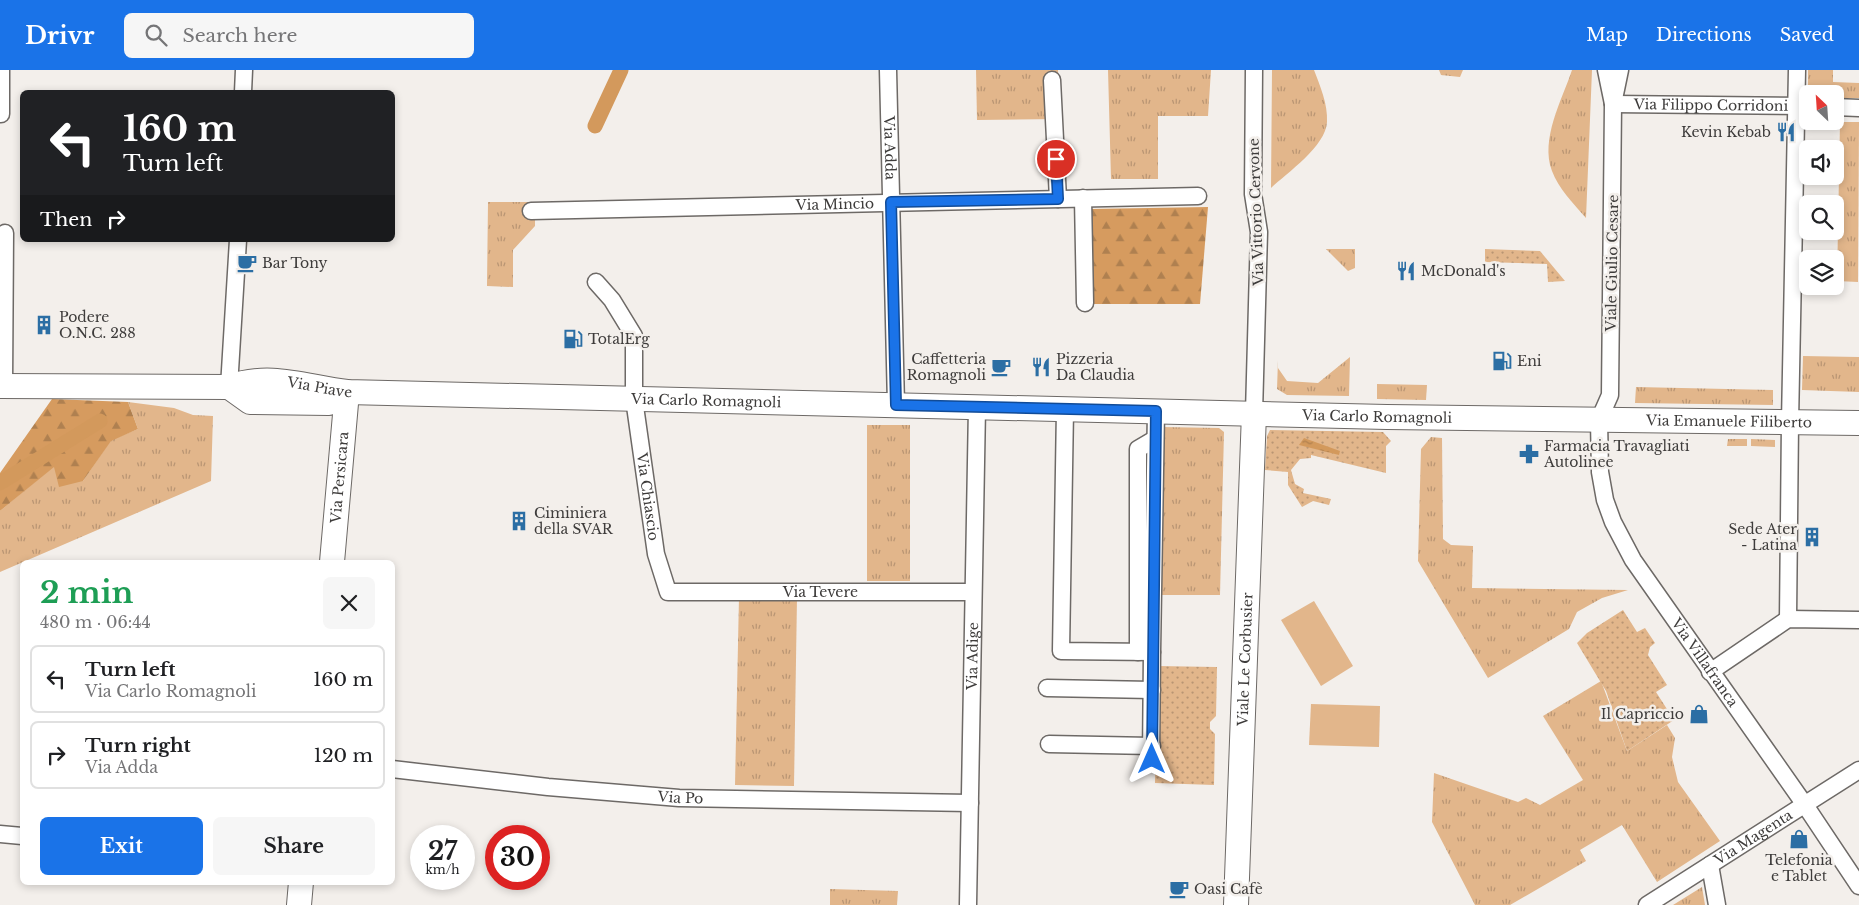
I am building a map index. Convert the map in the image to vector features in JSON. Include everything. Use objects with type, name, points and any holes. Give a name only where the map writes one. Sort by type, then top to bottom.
[{"type":"main road","points":[[2,386],[229,387]]},
{"type":"main road","name":"Via Piave","points":[[229,387],[250,402],[329,403],[347,392]]},
{"type":"main road","name":"Via Carlo Romagnoli","points":[[347,392],[1599,420]]},
{"type":"main road","name":"Via Persicara","points":[[332,560],[347,392]]},
{"type":"main road","name":"Viale Le Corbusier","points":[[1236,905],[1254,413]]},
{"type":"main road","name":"Via Emanuele Filiberto","points":[[1599,420],[1859,423]]},
{"type":"main road","points":[[299,905],[301,885]]},
{"type":"street","points":[[1,70],[1,114]]},
{"type":"street","points":[[243,90],[244,70]]},
{"type":"street","name":"Via Adda","points":[[888,70],[896,405]]},
{"type":"street","name":"Via Vittorio Cervone","points":[[1254,70],[1253,194],[1260,232],[1254,413]]},
{"type":"street","name":"Viale Giulio Cesare","points":[[1606,70],[1613,104]]},
{"type":"street","name":"Viale Giulio Cesare","points":[[1599,420],[1610,396],[1613,104],[1620,70]]},
{"type":"street","points":[[1798,70],[1800,85]]},
{"type":"street","points":[[1052,80],[1058,199]]},
{"type":"street","name":"Via Filippo Corridoni","points":[[1613,104],[1799,106]]},
{"type":"street","points":[[1844,107],[1859,108]]},
{"type":"street","points":[[1788,619],[1790,422],[1801,130]]},
{"type":"street","name":"Via Mincio","points":[[532,211],[1198,196]]},
{"type":"street","points":[[1083,198],[1085,303]]},
{"type":"street","points":[[2,386],[4,233]]},
{"type":"street","points":[[229,387],[238,242]]},
{"type":"street","name":"Via Chiascio","points":[[596,282],[612,300],[634,336],[634,399],[656,554],[668,592]]},
{"type":"street","name":"Via Adige","points":[[968,905],[977,407]]},
{"type":"street","points":[[1065,409],[1061,651],[1145,652]]},
{"type":"street","points":[[1049,744],[1152,753],[1152,690],[1145,652],[1138,449],[1155,439],[1156,411]]},
{"type":"street","name":"Via Villafranca","points":[[1599,420],[1600,472],[1605,500],[1612,522],[1633,560],[1805,805],[1859,886]]},
{"type":"street","name":"Via Tevere","points":[[668,592],[973,592]]},
{"type":"street","points":[[1710,672],[1788,619],[1859,620]]},
{"type":"street","points":[[1047,688],[1152,690]]},
{"type":"street","name":"Via Po","points":[[395,770],[571,790],[679,798],[970,803]]},
{"type":"street","name":"Via Magenta","points":[[1647,905],[1859,770]]},
{"type":"street","points":[[0,834],[20,836]]},
{"type":"street","points":[[1710,865],[1717,905]]},
{"type":"green space","points":[[976,70],[1058,70],[1059,119],[977,120]]},
{"type":"green space","points":[[1108,70],[1211,70],[1208,116],[1158,116],[1158,179],[1111,179]]},
{"type":"green space","points":[[1272,70],[1314,70],[1325,102],[1327,122],[1325,131],[1313,149],[1271,188]]},
{"type":"green space","points":[[1439,70],[1463,70],[1460,77],[1441,75]]},
{"type":"green space","points":[[1572,70],[1592,70],[1586,218],[1558,184],[1549,159],[1550,133]]},
{"type":"green space","points":[[1808,70],[1833,70],[1833,82],[1859,83],[1859,98],[1844,98],[1844,85],[1808,85]]},
{"type":"green space","points":[[1844,122],[1859,122],[1858,282],[1844,281],[1844,250],[1838,250],[1838,240],[1844,240],[1844,195],[1839,195],[1839,185],[1844,185],[1844,140],[1840,140],[1840,130],[1844,130]]},
{"type":"green space","points":[[488,202],[535,202],[535,226],[513,250],[513,287],[487,286]]},
{"type":"green space","points":[[1208,207],[1200,304],[1091,304],[1090,209]]},
{"type":"green space","points":[[1326,249],[1355,249],[1355,268],[1348,271]]},
{"type":"green space","points":[[1485,249],[1540,251],[1565,281],[1548,282],[1547,264],[1485,262]]},
{"type":"green space","points":[[1803,356],[1859,357],[1859,392],[1802,390]]},
{"type":"green space","points":[[1350,357],[1349,396],[1287,395],[1277,389],[1278,360],[1278,368],[1287,381],[1318,383]]},
{"type":"green space","points":[[1377,384],[1427,385],[1426,400],[1377,399]]},
{"type":"green space","points":[[1636,387],[1773,390],[1773,405],[1635,403]]},
{"type":"green space","points":[[52,399],[128,402],[138,429],[111,441],[83,481],[59,487],[54,467],[0,511],[0,473]]},
{"type":"green space","points":[[128,402],[174,408],[193,415],[213,416],[211,481],[28,560],[20,560],[20,563],[0,572],[0,511],[54,466],[83,481],[111,440],[138,429]]},
{"type":"green space","points":[[867,425],[910,425],[910,581],[867,581]]},
{"type":"green space","points":[[1161,427],[1219,428],[1224,432],[1220,595],[1160,595]]},
{"type":"green space","points":[[1270,430],[1383,432],[1391,441],[1386,446],[1386,473],[1311,455],[1311,458],[1300,459],[1291,470],[1295,484],[1304,489],[1303,493],[1331,499],[1329,505],[1313,501],[1302,507],[1288,485],[1288,472],[1265,470],[1267,436]]},
{"type":"green space","points":[[1431,437],[1442,438],[1443,539],[1451,545],[1473,546],[1472,588],[1628,590],[1602,598],[1577,612],[1569,629],[1488,678],[1418,561],[1421,449]]},
{"type":"green space","points":[[1728,439],[1747,439],[1747,446],[1727,446]]},
{"type":"green space","points":[[1751,439],[1775,440],[1775,447],[1751,446]]},
{"type":"green space","points":[[739,597],[797,598],[794,786],[735,785]]},
{"type":"green space","points":[[1314,601],[1353,666],[1321,686],[1281,620]]},
{"type":"green space","points":[[1623,610],[1637,632],[1645,628],[1655,643],[1650,647],[1648,655],[1667,685],[1656,692],[1674,720],[1627,751],[1606,691],[1577,643],[1587,633]]},
{"type":"green space","points":[[1157,666],[1217,667],[1216,716],[1210,722],[1210,729],[1215,734],[1214,785],[1155,783]]},
{"type":"green space","points":[[1601,681],[1627,751],[1667,725],[1675,738],[1672,757],[1678,782],[1720,841],[1657,882],[1622,825],[1580,850],[1586,861],[1510,905],[1475,905],[1432,822],[1434,773],[1518,802],[1526,798],[1540,805],[1583,780],[1543,716]]},
{"type":"green space","points":[[1311,704],[1380,706],[1379,747],[1309,745]]},
{"type":"green space","points":[[1702,887],[1705,905],[1673,905]]},
{"type":"green space","points":[[830,889],[898,891],[897,905],[830,905]]},
{"type":"water","points":[[1304,438],[1340,451],[1339,455],[1299,445]]},
{"type":"waterway","points":[[595,126],[621,70]]},
{"type":"waterway","points":[[0,483],[100,421]]},
{"type":"place","name":"Kevin Kebab","points":[[1786,132]]},
{"type":"place","name":"Bar Tony","points":[[247,263]]},
{"type":"place","name":"McDonald's","points":[[1406,271]]},
{"type":"place","name":"Podere O.N.C. 288","points":[[44,325]]},
{"type":"place","name":"TotalErg","points":[[573,339]]},
{"type":"place","name":"Eni","points":[[1502,361]]},
{"type":"place","name":"Caffetteria Romagnoli","points":[[1001,367]]},
{"type":"place","name":"Pizzeria Da Claudia","points":[[1041,367]]},
{"type":"place","name":"Farmacia Travagliati Autolinee","points":[[1529,454]]},
{"type":"place","name":"Ciminiera della SVAR","points":[[519,521]]},
{"type":"place","name":"Sede Ater - Latina","points":[[1812,537]]},
{"type":"place","name":"Il Capriccio","points":[[1699,714]]},
{"type":"place","name":"Telefonia e Tablet","points":[[1799,839]]},
{"type":"place","name":"Oasi Cafè","points":[[1179,889]]},
{"type":"route","points":[[1056,159],[1058,199],[891,202],[896,405],[1156,411],[1152,759]]}]
